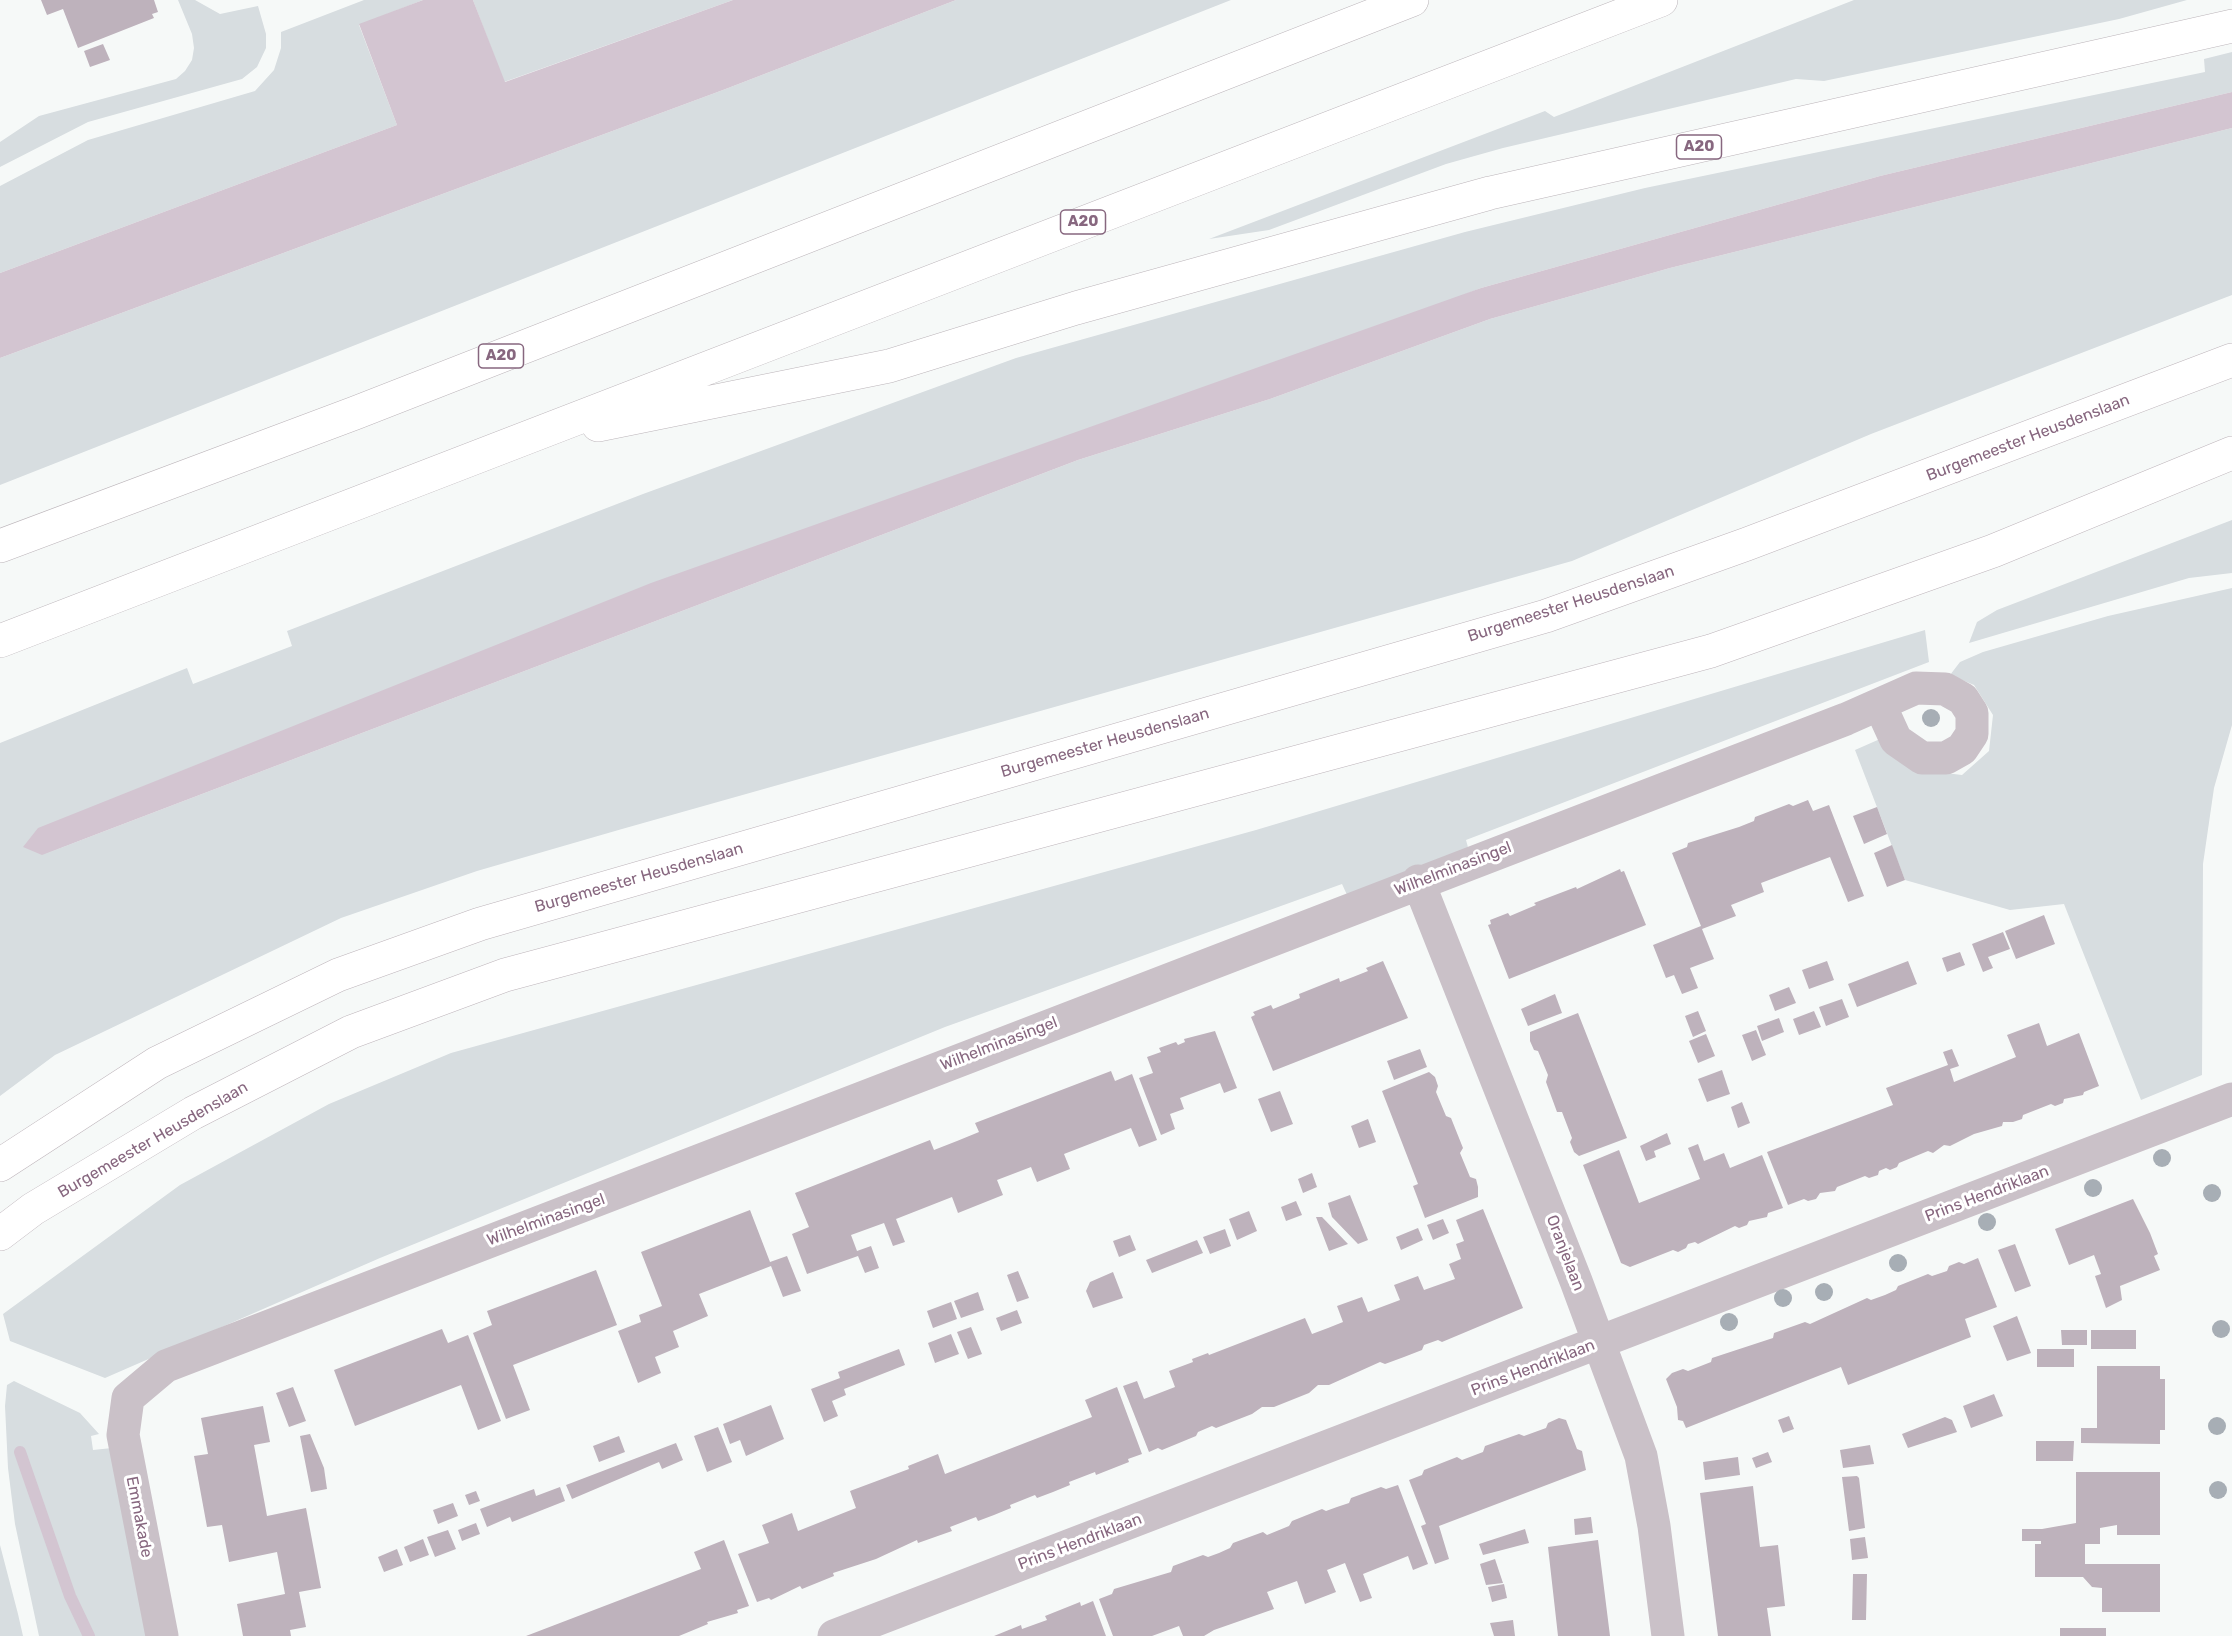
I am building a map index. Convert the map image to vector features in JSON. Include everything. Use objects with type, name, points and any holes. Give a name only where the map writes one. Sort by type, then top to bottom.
[{"type":"main road","name":"A20","points":[[0,546],[356,413],[1412,0]]},
{"type":"main road","name":"A20","points":[[0,641],[505,444],[1662,0]]},
{"type":"main road","name":"A20","points":[[2070,61],[2232,7]]},
{"type":"main road","name":"A20","points":[[505,444],[889,366],[1076,308],[1490,193],[2232,26]]},
{"type":"main road","name":"Burgemeester Heusdenslaan","points":[[10,1158],[157,1063],[338,975],[470,927],[1545,616],[1758,540],[2232,360]]},
{"type":"main road","name":"Burgemeester Heusdenslaan","points":[[0,1234],[33,1209],[193,1113],[351,1032],[505,975],[1711,651],[1993,551],[2232,453]]},
{"type":"street","name":"Wilhelminasingel","points":[[128,1398],[166,1366],[437,1260],[598,1201],[1418,881],[1880,705]]},
{"type":"street","name":"Oranjelaan","points":[[1418,881],[1641,1456],[1652,1514],[1668,1636]]},
{"type":"street","name":"Prins Hendriklaan","points":[[834,1636],[2232,1099]]},
{"type":"street","name":"Emmakade","points":[[128,1398],[123,1435],[162,1636]]},
{"type":"shaded area","points":[[178,0],[195,0],[220,14],[258,6],[266,34],[266,48],[257,67],[242,79],[88,122],[0,167],[0,142],[39,116],[176,79],[185,71],[192,60],[194,48],[192,34]]},
{"type":"shaded area","points":[[364,0],[423,0],[359,25],[397,125],[0,273],[0,186],[88,140],[255,91],[274,70],[281,48],[281,32]]},
{"type":"shaded area","points":[[423,0],[473,0],[505,82],[733,0],[956,0],[723,90],[0,358],[0,273],[397,125],[359,24]]},
{"type":"shaded area","points":[[473,0],[733,0],[504,82]]},
{"type":"shaded area","points":[[956,0],[1231,0],[0,485],[0,358],[723,90]]},
{"type":"shaded area","points":[[1854,0],[2187,0],[2119,19],[1824,81],[1796,79],[1503,148],[1446,164],[1269,230],[1209,239],[1545,111],[1554,117]]},
{"type":"shaded area","points":[[2232,52],[2232,92],[1880,176],[1481,288],[42,855],[1078,460],[1270,399],[1490,319],[1670,268],[2232,128],[2232,295],[1871,434],[1572,561],[477,871],[341,918],[55,1055],[0,1096],[0,743],[187,668],[193,684],[292,646],[287,631],[643,494],[1016,358],[1465,232],[1645,188],[2205,72],[2204,59]]},
{"type":"shaded area","points":[[2232,92],[2232,128],[1670,268],[1490,319],[1270,399],[1078,460],[42,855],[23,847],[38,828],[651,583],[1481,288],[1880,176]]},
{"type":"shaded area","points":[[2232,520],[2232,573],[2189,578],[1969,643],[1977,622],[1997,610]]},
{"type":"shaded area","points":[[2232,588],[2232,725],[2214,788],[2203,864],[2202,1075],[2141,1100],[2064,904],[2010,910],[1905,880],[1855,750],[1880,739],[1921,770],[1962,775],[1989,751],[1993,715],[1974,685],[1950,675],[1960,662],[1983,652],[2108,616]]},
{"type":"shaded area","points":[[1925,630],[1929,662],[1466,840],[1469,851],[1348,897],[1342,884],[945,1027],[380,1258],[105,1378],[10,1341],[3,1314],[180,1185],[329,1104],[451,1053],[1256,830]]},
{"type":"shaded area","points":[[14,1381],[80,1413],[99,1434],[91,1436],[93,1450],[112,1448],[147,1636],[39,1636],[15,1524],[8,1468],[5,1406],[7,1385]]},
{"type":"shaded area","points":[[0,1545],[18,1614],[23,1636],[0,1636]]},
{"type":"building","points":[[41,0],[154,0],[158,12],[152,14],[154,18],[78,48],[63,9],[47,15]]},
{"type":"building","points":[[103,44],[110,60],[90,67],[84,51]]},
{"type":"building","points":[[1808,800],[1813,811],[1829,805],[1864,896],[1848,902],[1830,857],[1761,883],[1764,892],[1731,905],[1736,916],[1702,929],[1714,959],[1690,968],[1698,988],[1682,994],[1674,975],[1666,978],[1653,945],[1701,926],[1672,853],[1687,847],[1688,843],[1739,827],[1754,821],[1755,817],[1789,804],[1793,806]]},
{"type":"building","points":[[1877,807],[1887,834],[1864,844],[1853,816]]},
{"type":"building","points":[[1892,845],[1905,880],[1887,887],[1874,853]]},
{"type":"building","points":[[1620,869],[1621,872],[1624,871],[1646,925],[1509,979],[1488,925],[1491,924],[1490,920],[1508,913],[1510,916],[1536,905],[1534,903],[1576,887],[1577,889]]},
{"type":"building","points":[[2044,915],[2055,944],[2016,959],[2005,931]]},
{"type":"building","points":[[2003,932],[2010,949],[1988,957],[1993,968],[1983,972],[1972,944]]},
{"type":"building","points":[[1960,952],[1965,965],[1947,972],[1942,958]]},
{"type":"building","points":[[1383,961],[1408,1018],[1273,1071],[1251,1017],[1255,1015],[1253,1012],[1271,1005],[1273,1009],[1300,998],[1299,994],[1339,978],[1340,982],[1353,977],[1368,971],[1366,968]]},
{"type":"building","points":[[1827,961],[1834,980],[1809,989],[1802,970]]},
{"type":"building","points":[[1908,961],[1917,984],[1857,1007],[1848,984]]},
{"type":"building","points":[[1789,987],[1796,1003],[1775,1011],[1769,995]]},
{"type":"building","points":[[1555,994],[1562,1013],[1528,1026],[1521,1009]]},
{"type":"building","points":[[1842,999],[1849,1017],[1826,1026],[1819,1007]]},
{"type":"building","points":[[1698,1011],[1706,1031],[1693,1037],[1685,1016]]},
{"type":"building","points":[[1814,1011],[1821,1027],[1799,1035],[1793,1019]]},
{"type":"building","points":[[1578,1013],[1627,1138],[1579,1156],[1574,1152],[1570,1142],[1572,1138],[1562,1112],[1557,1112],[1546,1082],[1548,1075],[1538,1051],[1534,1050],[1530,1041],[1530,1032]]},
{"type":"building","points":[[1779,1018],[1784,1032],[1762,1041],[1757,1026]]},
{"type":"building","points":[[2039,1023],[2047,1046],[2079,1033],[2099,1086],[2084,1092],[2083,1095],[2064,1099],[2063,1103],[2055,1106],[2051,1104],[2023,1115],[2022,1119],[2003,1122],[2002,1126],[1974,1134],[1950,1146],[1944,1145],[1933,1153],[1928,1151],[1899,1163],[1897,1167],[1890,1170],[1886,1168],[1879,1171],[1878,1175],[1869,1178],[1865,1176],[1837,1187],[1835,1191],[1820,1193],[1816,1199],[1808,1201],[1804,1199],[1788,1205],[1767,1152],[1893,1105],[1886,1088],[1948,1065],[1943,1052],[1952,1049],[1959,1066],[1950,1069],[1954,1082],[2016,1057],[2007,1035]]},
{"type":"building","points":[[1756,1030],[1766,1055],[1752,1061],[1742,1035]]},
{"type":"building","points":[[1215,1031],[1237,1088],[1224,1093],[1220,1083],[1180,1098],[1184,1109],[1170,1114],[1175,1129],[1161,1135],[1139,1078],[1153,1073],[1147,1057],[1161,1052],[1159,1048],[1176,1042],[1178,1045],[1185,1042],[1184,1039]]},
{"type":"building","points":[[1706,1034],[1715,1056],[1698,1063],[1689,1041]]},
{"type":"building","points":[[1420,1049],[1427,1067],[1394,1080],[1387,1061]]},
{"type":"building","points":[[1722,1070],[1730,1094],[1707,1102],[1698,1079]]},
{"type":"building","points":[[1111,1071],[1115,1081],[1132,1074],[1157,1140],[1139,1147],[1131,1128],[1064,1154],[1070,1169],[1037,1182],[1031,1167],[997,1180],[1003,1195],[958,1213],[952,1197],[896,1219],[905,1242],[893,1246],[884,1223],[851,1235],[857,1251],[871,1246],[879,1268],[865,1273],[858,1256],[807,1274],[792,1234],[809,1227],[795,1193],[930,1140],[934,1150],[979,1132],[975,1123]]},
{"type":"building","points":[[1429,1072],[1435,1077],[1438,1086],[1436,1092],[1446,1116],[1451,1118],[1463,1148],[1460,1153],[1470,1177],[1476,1179],[1478,1197],[1425,1218],[1413,1186],[1418,1184],[1382,1091]]},
{"type":"building","points":[[1280,1091],[1293,1124],[1271,1132],[1258,1099]]},
{"type":"building","points":[[1742,1102],[1750,1123],[1738,1128],[1731,1107]]},
{"type":"building","points":[[1368,1119],[1376,1142],[1359,1148],[1351,1126]]},
{"type":"building","points":[[1667,1133],[1671,1144],[1654,1151],[1656,1157],[1646,1161],[1640,1146]]},
{"type":"building","points":[[1698,1144],[1704,1161],[1724,1153],[1730,1168],[1762,1155],[1783,1208],[1768,1213],[1767,1217],[1749,1221],[1747,1225],[1739,1228],[1735,1226],[1698,1244],[1695,1242],[1688,1244],[1686,1248],[1678,1252],[1673,1250],[1630,1267],[1621,1263],[1583,1165],[1619,1150],[1639,1203],[1700,1179],[1688,1148]]},
{"type":"building","points":[[1312,1173],[1317,1187],[1303,1193],[1298,1179]]},
{"type":"building","points":[[1350,1195],[1368,1240],[1358,1244],[1332,1217],[1328,1203]]},
{"type":"building","points":[[2133,1199],[2158,1254],[2154,1256],[2160,1270],[2120,1286],[2122,1300],[2106,1308],[2095,1276],[2101,1274],[2094,1255],[2069,1265],[2055,1229]]},
{"type":"building","points":[[1296,1201],[1302,1215],[1286,1221],[1281,1207]]},
{"type":"building","points":[[1483,1209],[1523,1308],[1442,1342],[1438,1340],[1424,1345],[1422,1350],[1404,1357],[1385,1364],[1380,1362],[1329,1385],[1318,1385],[1309,1393],[1274,1407],[1262,1407],[1252,1414],[1216,1428],[1212,1426],[1198,1432],[1196,1436],[1162,1450],[1158,1448],[1149,1452],[1123,1386],[1137,1381],[1144,1399],[1175,1387],[1169,1371],[1193,1362],[1192,1359],[1208,1353],[1209,1355],[1305,1318],[1312,1334],[1343,1322],[1337,1306],[1362,1297],[1368,1312],[1400,1300],[1394,1285],[1418,1276],[1424,1290],[1455,1279],[1449,1264],[1461,1259],[1456,1244],[1464,1241],[1456,1220]]},
{"type":"building","points":[[750,1210],[770,1262],[787,1256],[801,1291],[783,1297],[771,1266],[699,1294],[708,1316],[673,1331],[679,1347],[655,1357],[661,1373],[638,1383],[618,1331],[641,1322],[639,1315],[662,1306],[641,1252]]},
{"type":"building","points":[[1249,1211],[1257,1231],[1237,1240],[1229,1219]]},
{"type":"building","points":[[1316,1217],[1322,1217],[1348,1244],[1329,1251]]},
{"type":"building","points":[[1443,1219],[1449,1233],[1433,1240],[1427,1225]]},
{"type":"building","points":[[1418,1228],[1423,1240],[1401,1250],[1396,1237]]},
{"type":"building","points":[[1225,1229],[1231,1246],[1210,1254],[1203,1237]]},
{"type":"building","points":[[1130,1235],[1136,1250],[1119,1257],[1113,1241]]},
{"type":"building","points":[[1197,1240],[1203,1253],[1152,1273],[1146,1260]]},
{"type":"building","points":[[2015,1244],[2031,1286],[2015,1292],[1998,1250]]},
{"type":"building","points":[[1978,1258],[1997,1307],[1965,1319],[1971,1337],[1848,1385],[1841,1367],[1686,1428],[1683,1421],[1678,1420],[1677,1407],[1666,1379],[1672,1373],[1683,1369],[1688,1371],[1711,1362],[1712,1358],[1773,1338],[1774,1333],[1805,1322],[1810,1324],[1867,1298],[1871,1300],[1885,1295],[1896,1290],[1898,1286],[1928,1274],[1932,1276],[1947,1271],[1949,1266],[1959,1262],[1964,1264]]},
{"type":"building","points":[[596,1270],[617,1325],[513,1365],[530,1410],[506,1419],[473,1333],[492,1325],[487,1311]]},
{"type":"building","points":[[1018,1271],[1029,1298],[1017,1302],[1007,1275]]},
{"type":"building","points":[[1113,1272],[1123,1298],[1093,1308],[1086,1291],[1090,1282]]},
{"type":"building","points":[[978,1292],[984,1310],[961,1318],[954,1301]]},
{"type":"building","points":[[951,1302],[957,1319],[933,1328],[927,1311]]},
{"type":"building","points":[[1017,1310],[1022,1323],[1001,1331],[996,1318]]},
{"type":"building","points":[[2017,1316],[2031,1353],[2007,1361],[1993,1326]]},
{"type":"building","points":[[971,1327],[982,1354],[968,1359],[957,1332]]},
{"type":"building","points":[[442,1329],[448,1343],[468,1335],[501,1421],[478,1430],[461,1385],[355,1426],[334,1370]]},
{"type":"building","points":[[2061,1330],[2087,1330],[2087,1345],[2062,1345]]},
{"type":"building","points":[[2091,1330],[2136,1330],[2136,1349],[2091,1349]]},
{"type":"building","points":[[951,1334],[959,1354],[935,1363],[928,1343]]},
{"type":"building","points":[[899,1349],[905,1365],[844,1389],[846,1395],[832,1401],[838,1416],[824,1422],[811,1389],[840,1378],[838,1372]]},
{"type":"building","points":[[2037,1349],[2074,1349],[2074,1367],[2037,1367]]},
{"type":"building","points":[[2097,1366],[2160,1366],[2160,1379],[2165,1379],[2165,1430],[2160,1430],[2160,1444],[2081,1443],[2081,1428],[2097,1428]]},
{"type":"building","points":[[293,1387],[306,1421],[289,1427],[276,1393]]},
{"type":"building","points":[[1117,1387],[1142,1454],[1128,1459],[1129,1462],[1096,1475],[1095,1472],[1069,1482],[1070,1485],[1037,1498],[1035,1495],[1010,1505],[1011,1508],[978,1521],[976,1517],[950,1527],[952,1531],[918,1543],[917,1540],[876,1559],[833,1573],[834,1576],[802,1589],[800,1586],[771,1600],[769,1598],[757,1602],[738,1554],[769,1543],[762,1525],[792,1513],[798,1531],[856,1508],[850,1491],[909,1469],[908,1466],[938,1454],[945,1474],[1092,1417],[1085,1400]]},
{"type":"building","points":[[1994,1394],[2003,1416],[1971,1428],[1963,1406]]},
{"type":"building","points":[[771,1405],[784,1439],[746,1456],[740,1440],[730,1444],[723,1424]]},
{"type":"building","points":[[263,1406],[270,1442],[254,1445],[267,1516],[306,1508],[321,1588],[299,1592],[306,1627],[290,1630],[291,1636],[243,1636],[237,1604],[285,1594],[277,1552],[229,1562],[222,1525],[207,1527],[194,1456],[208,1454],[201,1418]]},
{"type":"building","points":[[1789,1416],[1794,1429],[1783,1433],[1778,1420]]},
{"type":"building","points":[[1945,1417],[1952,1420],[1957,1432],[1908,1448],[1902,1434]]},
{"type":"building","points":[[1559,1418],[1566,1420],[1577,1449],[1582,1451],[1586,1470],[1439,1526],[1449,1559],[1435,1564],[1421,1526],[1426,1524],[1409,1480],[1422,1475],[1424,1470],[1457,1457],[1462,1460],[1483,1452],[1485,1446],[1519,1434],[1524,1436],[1546,1428],[1548,1423]]},
{"type":"building","points":[[718,1427],[732,1462],[707,1472],[694,1436]]},
{"type":"building","points":[[310,1434],[324,1468],[327,1489],[311,1492],[300,1436]]},
{"type":"building","points":[[619,1436],[625,1452],[599,1462],[593,1446]]},
{"type":"building","points":[[2036,1441],[2074,1441],[2073,1461],[2036,1461]]},
{"type":"building","points":[[676,1443],[683,1460],[662,1469],[659,1462],[572,1499],[566,1485]]},
{"type":"building","points":[[1870,1445],[1874,1464],[1843,1468],[1840,1450]]},
{"type":"building","points":[[1768,1452],[1772,1462],[1756,1468],[1752,1458]]},
{"type":"building","points":[[1738,1457],[1740,1475],[1705,1480],[1703,1462]]},
{"type":"building","points":[[2076,1472],[2160,1472],[2160,1535],[2117,1535],[2117,1525],[2100,1528],[2100,1544],[2085,1544],[2085,1564],[2160,1564],[2160,1612],[2102,1612],[2102,1588],[2092,1587],[2083,1577],[2035,1577],[2035,1544],[2041,1544],[2041,1541],[2022,1541],[2022,1529],[2042,1529],[2076,1523]]},
{"type":"building","points":[[1857,1476],[1865,1528],[1849,1531],[1842,1477]]},
{"type":"building","points":[[1398,1485],[1428,1564],[1413,1570],[1408,1556],[1363,1574],[1372,1598],[1360,1602],[1345,1563],[1327,1570],[1336,1592],[1305,1604],[1297,1581],[1267,1592],[1274,1609],[1214,1630],[1204,1636],[1183,1636],[1179,1626],[1152,1636],[1113,1636],[1099,1599],[1112,1594],[1114,1589],[1171,1572],[1173,1566],[1203,1555],[1208,1557],[1219,1553],[1230,1548],[1233,1543],[1263,1532],[1267,1535],[1289,1526],[1292,1521],[1322,1509],[1326,1511],[1349,1503],[1351,1498],[1381,1487],[1386,1489]]},
{"type":"building","points":[[1753,1486],[1760,1547],[1778,1545],[1785,1606],[1767,1608],[1771,1636],[1718,1636],[1700,1493]]},
{"type":"building","points":[[560,1487],[565,1501],[512,1522],[510,1517],[487,1527],[480,1509],[534,1489],[536,1496]]},
{"type":"building","points":[[476,1491],[480,1501],[469,1505],[465,1495]]},
{"type":"building","points":[[453,1503],[458,1516],[438,1524],[433,1510]]},
{"type":"building","points":[[1591,1517],[1593,1533],[1575,1535],[1574,1519]]},
{"type":"building","points":[[476,1523],[480,1534],[462,1541],[458,1530]]},
{"type":"building","points":[[1525,1529],[1529,1543],[1483,1555],[1479,1544]]},
{"type":"building","points":[[448,1530],[456,1549],[435,1557],[427,1537]]},
{"type":"building","points":[[1865,1537],[1868,1558],[1852,1560],[1850,1539]]},
{"type":"building","points":[[423,1539],[429,1555],[410,1562],[404,1547]]},
{"type":"building","points":[[724,1540],[749,1606],[737,1610],[738,1613],[707,1622],[708,1624],[679,1636],[526,1636],[701,1569],[694,1552]]},
{"type":"building","points":[[1598,1540],[1610,1636],[1558,1636],[1548,1547]]},
{"type":"building","points":[[397,1549],[403,1565],[384,1572],[378,1557]]},
{"type":"building","points":[[1495,1559],[1503,1583],[1486,1585],[1480,1564]]},
{"type":"building","points":[[1853,1574],[1867,1574],[1866,1620],[1852,1620]]},
{"type":"building","points":[[1504,1584],[1507,1598],[1492,1602],[1488,1587]]},
{"type":"building","points":[[1093,1601],[1106,1636],[994,1636],[1021,1625],[1022,1629],[1047,1620],[1045,1616],[1080,1602],[1081,1606]]},
{"type":"building","points":[[1513,1620],[1515,1636],[1494,1636],[1490,1623]]},
{"type":"building","points":[[2060,1628],[2106,1628],[2106,1636],[2060,1636]]},
{"type":"waterway","points":[[20,1452],[70,1596],[89,1636]]}]
